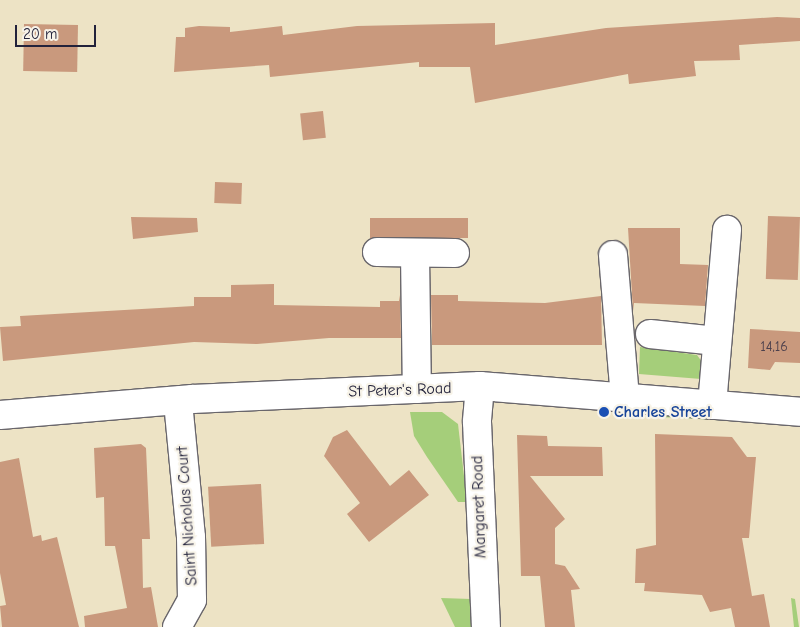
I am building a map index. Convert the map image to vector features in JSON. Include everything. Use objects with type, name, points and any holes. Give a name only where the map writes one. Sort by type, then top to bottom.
[{"type":"street","points":[[712,405],[716,340],[727,230]]},
{"type":"street","points":[[377,252],[415,254],[455,253]]},
{"type":"street","points":[[415,254],[417,389]]},
{"type":"street","points":[[613,255],[624,398]]},
{"type":"street","points":[[650,334],[716,340]]},
{"type":"street","name":"St Peter's Road","points":[[1,411],[480,386],[800,412]]},
{"type":"street","name":"Margaret Road","points":[[480,386],[477,422],[486,627]]},
{"type":"street","name":"Saint Nicholas Court","points":[[177,627],[192,600],[191,537],[178,401]]},
{"type":"green space","points":[[640,347],[697,355],[702,362],[701,379],[639,374]]},
{"type":"green space","points":[[410,412],[442,412],[458,424],[467,502],[458,502],[427,457],[414,436]]},
{"type":"green space","points":[[660,412],[767,423],[660,417]]},
{"type":"green space","points":[[441,598],[471,599],[474,627],[455,627]]},
{"type":"green space","points":[[791,598],[795,599],[799,627],[794,627]]},
{"type":"building","points":[[777,17],[800,18],[800,41],[739,45],[740,60],[694,61],[696,76],[629,84],[628,74],[475,103],[470,67],[419,67],[419,62],[270,77],[269,65],[174,72],[176,37],[185,37],[185,28],[199,26],[230,27],[230,32],[282,26],[283,35],[357,26],[495,23],[495,45],[606,28]]},
{"type":"building","points":[[24,24],[78,25],[77,72],[23,71]]},
{"type":"building","points":[[323,111],[326,138],[303,140],[300,113]]},
{"type":"building","points":[[215,182],[242,183],[241,204],[214,203]]},
{"type":"building","points":[[768,216],[800,217],[798,280],[766,279]]},
{"type":"building","points":[[131,217],[197,218],[198,232],[133,239]]},
{"type":"building","points":[[370,218],[468,218],[468,238],[370,238]]},
{"type":"building","points":[[628,228],[680,228],[680,264],[708,265],[705,306],[634,303],[633,311]]},
{"type":"building","points":[[274,284],[274,305],[380,307],[380,301],[399,301],[400,295],[401,338],[329,338],[257,344],[194,342],[3,361],[0,327],[21,326],[20,316],[194,306],[194,297],[231,297],[231,285]]},
{"type":"building","points":[[431,295],[458,295],[458,301],[545,303],[601,296],[602,345],[432,345]]},
{"type":"building","points":[[750,329],[800,332],[800,363],[775,362],[770,370],[748,368]]},
{"type":"building","points":[[347,430],[390,486],[409,470],[429,495],[369,542],[347,514],[360,503],[324,456],[333,437]]},
{"type":"building","points":[[655,434],[732,437],[747,457],[756,457],[749,538],[742,538],[752,596],[764,594],[770,627],[735,627],[731,608],[710,612],[702,595],[644,591],[645,583],[635,583],[636,549],[656,545]]},
{"type":"building","points":[[517,435],[547,436],[548,446],[602,447],[603,476],[530,476],[565,519],[555,528],[555,564],[565,566],[580,589],[571,590],[575,627],[545,627],[540,576],[521,576]]},
{"type":"building","points":[[141,444],[146,448],[150,539],[142,539],[143,588],[151,587],[158,627],[85,627],[84,616],[127,608],[115,546],[105,546],[104,497],[96,498],[94,448]]},
{"type":"building","points":[[19,458],[33,537],[41,535],[42,541],[57,537],[79,627],[2,627],[0,606],[6,605],[0,573],[0,462]]},
{"type":"building","points":[[261,484],[264,544],[211,547],[208,487]]},
{"type":"place","name":"Charles Street","points":[[604,412]]}]
